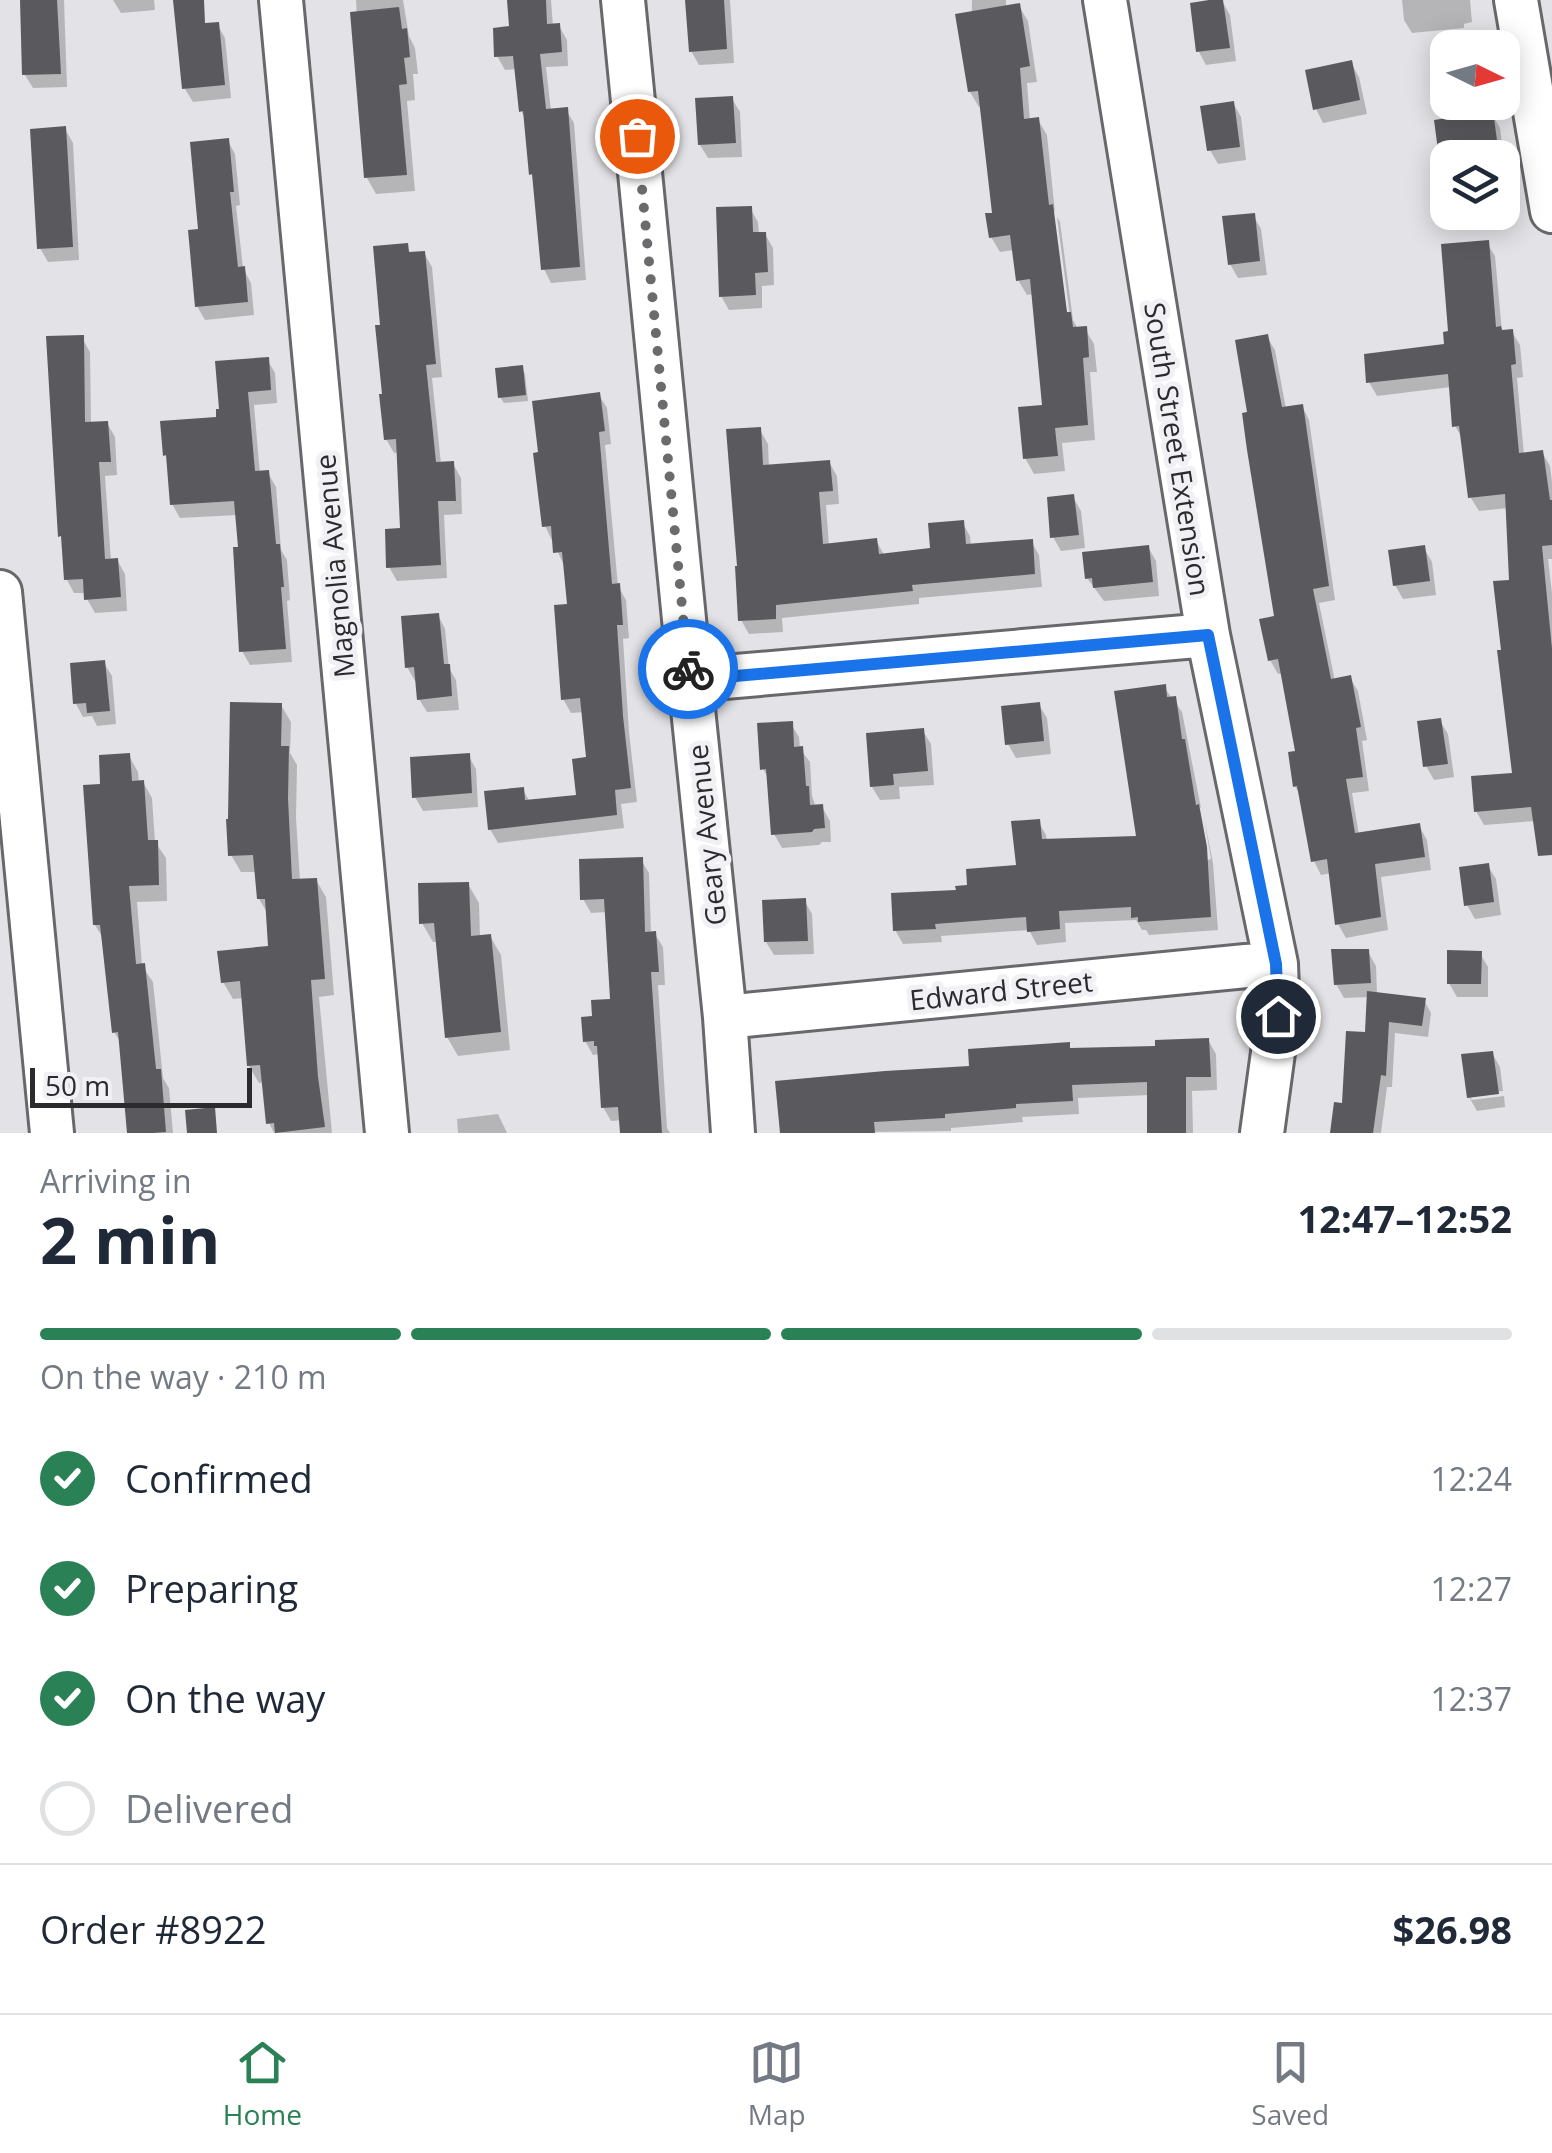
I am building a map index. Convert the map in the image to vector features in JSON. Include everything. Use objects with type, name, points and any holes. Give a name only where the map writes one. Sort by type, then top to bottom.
[{"type":"street","name":"Magnolia Avenue","points":[[282,0],[388,1133]]},
{"type":"street","name":"Geary Avenue","points":[[623,0],[725,1017],[733,1133]]},
{"type":"street","name":"South Street Extension","points":[[1105,0],[1208,635],[1276,964],[1278,1016],[1262,1133]]},
{"type":"street","points":[[1516,0],[1552,212]]},
{"type":"street","points":[[0,592],[52,1133]]},
{"type":"street","points":[[690,680],[1208,635]]},
{"type":"street","name":"Edward Street","points":[[725,1017],[1276,964]]},
{"type":"building","points":[[20,0],[57,0],[61,74],[22,75]]},
{"type":"building","points":[[173,0],[204,0],[205,23],[219,22],[225,85],[182,89]]},
{"type":"building","points":[[507,0],[546,0],[547,24],[560,23],[562,52],[540,54],[546,109],[568,107],[580,267],[541,270],[532,174],[529,175],[513,56],[494,57],[493,28],[509,26]]},
{"type":"building","points":[[685,0],[724,0],[727,49],[689,52]]},
{"type":"building","points":[[1223,0],[1230,48],[1196,52],[1190,3]]},
{"type":"building","points":[[1020,3],[1030,66],[1020,68],[1024,119],[1039,117],[1067,312],[1071,312],[1073,327],[1087,326],[1089,357],[1083,358],[1088,425],[1055,428],[1058,456],[1023,459],[1018,407],[1042,405],[1030,279],[1016,281],[1010,235],[989,238],[985,213],[992,213],[978,91],[968,92],[955,14]]},
{"type":"building","points":[[399,7],[402,29],[407,28],[410,57],[404,58],[407,84],[399,85],[407,175],[364,178],[350,12]]},
{"type":"building","points":[[1352,60],[1360,100],[1313,110],[1305,70]]},
{"type":"building","points":[[733,96],[736,143],[698,145],[695,98]]},
{"type":"building","points":[[1234,101],[1240,147],[1207,151],[1200,106]]},
{"type":"building","points":[[1434,120],[1494,120],[1497,140],[1437,140]]},
{"type":"building","points":[[66,126],[73,247],[37,249],[30,129]]},
{"type":"building","points":[[229,138],[238,267],[245,266],[248,302],[195,307],[188,230],[198,229],[190,142]]},
{"type":"building","points":[[752,206],[753,232],[766,232],[768,272],[755,273],[756,295],[719,297],[716,207]]},
{"type":"building","points":[[1255,213],[1260,261],[1228,265],[1222,216]]},
{"type":"building","points":[[1489,240],[1496,327],[1513,329],[1516,364],[1511,365],[1519,453],[1543,450],[1552,500],[1552,545],[1542,546],[1552,649],[1552,855],[1538,856],[1531,807],[1474,812],[1471,776],[1512,773],[1493,581],[1509,580],[1505,494],[1468,498],[1459,426],[1452,427],[1448,374],[1366,383],[1364,354],[1444,344],[1443,332],[1448,331],[1441,244]]},
{"type":"building","points":[[408,243],[409,252],[425,251],[436,364],[426,365],[436,462],[454,461],[456,501],[438,501],[441,565],[386,568],[385,529],[400,528],[396,439],[384,440],[379,394],[375,325],[380,325],[373,246]]},
{"type":"building","points":[[1268,334],[1282,407],[1303,404],[1329,586],[1313,589],[1331,679],[1351,675],[1361,727],[1356,728],[1363,777],[1346,779],[1355,833],[1420,823],[1425,857],[1375,864],[1381,917],[1335,925],[1327,859],[1311,862],[1297,786],[1293,787],[1288,752],[1295,751],[1278,659],[1268,661],[1259,619],[1274,616],[1247,450],[1242,413],[1247,412],[1235,340]]},
{"type":"building","points":[[84,335],[85,422],[108,421],[111,462],[99,462],[105,559],[118,558],[121,597],[84,600],[83,579],[64,580],[46,336]]},
{"type":"building","points":[[269,357],[271,390],[248,392],[255,471],[269,470],[276,544],[280,544],[286,649],[239,652],[234,501],[170,505],[160,421],[216,417],[219,409],[215,361]]},
{"type":"building","points":[[523,365],[526,395],[498,398],[495,368]]},
{"type":"building","points":[[600,392],[605,431],[599,432],[612,584],[620,583],[623,625],[617,625],[631,788],[615,790],[617,815],[488,830],[484,791],[524,787],[525,800],[576,795],[572,759],[586,757],[580,698],[561,700],[554,605],[567,604],[562,552],[553,553],[551,526],[542,527],[533,453],[538,452],[532,401]]},
{"type":"building","points":[[761,427],[763,465],[830,460],[833,491],[819,492],[823,544],[877,538],[879,554],[930,548],[928,523],[964,520],[966,544],[1033,539],[1035,574],[912,585],[913,591],[776,605],[776,619],[738,621],[726,429]]},
{"type":"building","points":[[1074,494],[1079,535],[1050,538],[1047,497]]},
{"type":"building","points":[[1149,545],[1153,582],[1093,588],[1092,578],[1085,579],[1082,552]]},
{"type":"building","points":[[1425,545],[1430,581],[1393,586],[1388,550]]},
{"type":"building","points":[[439,613],[452,696],[417,700],[414,667],[405,668],[401,616]]},
{"type":"building","points":[[105,660],[110,711],[87,713],[86,703],[73,704],[70,663]]},
{"type":"building","points":[[1166,684],[1167,697],[1176,696],[1196,805],[1199,804],[1207,847],[1211,917],[1138,922],[1138,917],[1131,918],[1131,907],[1059,911],[1060,929],[1027,932],[1026,917],[893,931],[891,893],[956,890],[955,886],[967,885],[966,869],[1016,865],[1011,821],[1040,819],[1042,839],[1136,836],[1114,691]]},
{"type":"building","points":[[230,702],[282,703],[281,746],[289,746],[292,879],[317,878],[325,979],[311,980],[325,1127],[275,1133],[274,1123],[266,1124],[260,1065],[247,1066],[240,981],[221,983],[217,951],[268,946],[265,899],[257,899],[253,855],[228,856]]},
{"type":"building","points":[[1040,702],[1044,741],[1005,745],[1001,706]]},
{"type":"building","points":[[1441,718],[1448,764],[1423,767],[1417,721]]},
{"type":"building","points":[[793,721],[794,747],[803,746],[810,805],[823,804],[825,828],[771,835],[766,769],[760,770],[757,723]]},
{"type":"building","points":[[924,728],[928,771],[893,774],[894,785],[870,787],[866,733]]},
{"type":"building","points":[[130,753],[132,781],[144,780],[148,840],[158,840],[159,885],[129,886],[136,964],[145,963],[166,1132],[127,1133],[118,1032],[112,1033],[100,925],[93,925],[83,785],[100,784],[99,755]]},
{"type":"building","points":[[470,753],[472,793],[412,798],[410,757]]},
{"type":"building","points":[[643,857],[645,932],[656,931],[659,972],[651,972],[662,1133],[620,1133],[618,1107],[601,1108],[597,1046],[594,1041],[583,1042],[581,1017],[592,1016],[591,1000],[610,999],[604,899],[580,900],[579,859]]},
{"type":"building","points":[[1489,863],[1494,902],[1464,906],[1459,867]]},
{"type":"building","points":[[469,882],[471,936],[491,934],[501,1032],[445,1038],[434,923],[419,924],[418,883]]},
{"type":"building","points":[[806,898],[808,941],[764,942],[762,900]]},
{"type":"building","points":[[1331,949],[1369,949],[1371,983],[1334,985]]},
{"type":"building","points":[[1447,950],[1482,951],[1481,984],[1447,984]]},
{"type":"building","points":[[1367,991],[1426,998],[1422,1026],[1389,1022],[1386,1076],[1381,1075],[1373,1133],[1330,1133],[1334,1102],[1342,1103],[1346,1031],[1365,1032]]},
{"type":"building","points":[[1209,1038],[1211,1077],[1186,1077],[1186,1133],[1147,1133],[1147,1082],[1072,1085],[1073,1101],[1016,1104],[1016,1108],[945,1114],[945,1118],[874,1122],[875,1133],[780,1133],[775,1081],[969,1066],[968,1049],[1070,1042],[1070,1048],[1155,1046],[1155,1040]]},
{"type":"building","points":[[1493,1051],[1499,1094],[1467,1098],[1461,1054]]},
{"type":"building","points":[[215,1107],[217,1133],[187,1133],[185,1110]]},
{"type":"way so far","points":[[637,136],[688,669]]},
{"type":"route","points":[[688,669],[690,680],[1208,635],[1276,964],[1278,1016]]}]
